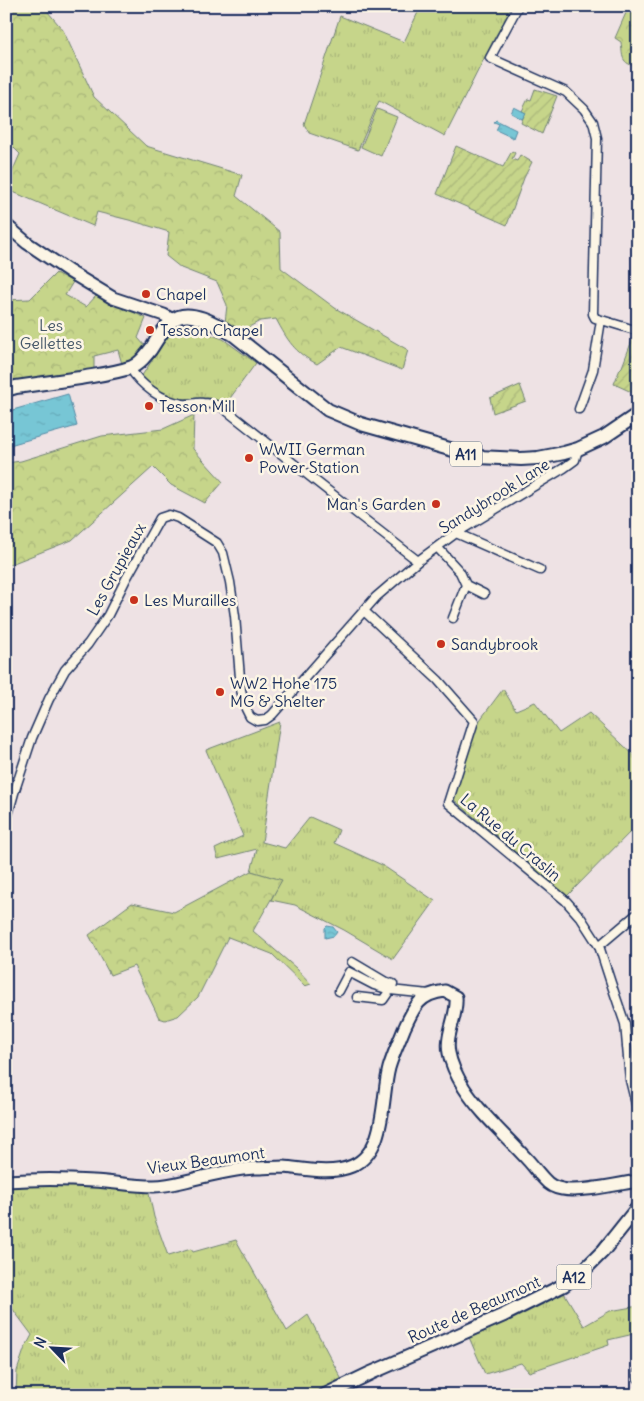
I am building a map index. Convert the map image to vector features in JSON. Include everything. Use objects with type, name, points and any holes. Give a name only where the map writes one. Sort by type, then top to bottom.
[{"type":"main road","name":"A11","points":[[173,320],[190,315],[225,330],[328,410],[361,424],[478,457],[538,458],[578,449],[604,437],[638,414]]},
{"type":"main road","points":[[6,390],[130,368],[138,364],[145,357],[173,320]]},
{"type":"main road","name":"Route de Beaumont","points":[[325,1395],[379,1369],[504,1315],[564,1285],[586,1268],[603,1251],[638,1207]]},
{"type":"street","points":[[518,6],[490,58],[566,92],[584,109],[593,122],[597,138],[593,314],[595,318],[638,331]]},
{"type":"street","points":[[6,225],[27,243],[113,298],[164,315],[173,320]]},
{"type":"street","points":[[580,409],[593,370],[601,320]]},
{"type":"street","points":[[130,368],[135,376],[153,391],[168,400],[185,404],[204,402],[222,407],[418,561]]},
{"type":"street","name":"Sandybrook Lane","points":[[418,561],[456,533],[564,468],[575,460],[578,449]]},
{"type":"street","name":"Les Grupieaux","points":[[6,822],[32,738],[49,699],[65,670],[88,644],[108,616],[160,518],[169,516],[178,518],[217,543],[223,553],[229,575],[235,616],[241,690],[250,717],[257,721],[265,720],[272,715],[376,597],[418,561]]},
{"type":"street","points":[[456,533],[540,570]]},
{"type":"street","points":[[437,548],[460,572],[466,585],[484,594]]},
{"type":"street","points":[[453,618],[466,585]]},
{"type":"street","name":"La Rue du Craslin","points":[[364,611],[438,680],[474,721],[448,803],[566,900],[581,918],[599,946],[625,1024],[630,1080],[638,1112]]},
{"type":"street","points":[[599,946],[638,913]]},
{"type":"street","points":[[352,962],[384,981],[393,984],[383,1000],[357,997]]},
{"type":"street","points":[[339,991],[349,972],[374,985],[390,990],[428,994],[445,991],[456,997],[448,1042],[453,1066],[464,1087],[483,1113],[522,1153],[545,1181],[562,1189],[578,1190],[638,1180]]},
{"type":"street","name":"Vieux Beaumont","points":[[6,1181],[47,1179],[93,1180],[153,1186],[169,1185],[246,1168],[282,1167],[337,1170],[352,1166],[370,1151],[377,1138],[389,1068],[396,1047],[410,1015],[419,1002],[428,994]]},
{"type":"street","points":[[638,1372],[638,1378]]},
{"type":"green space","points":[[6,6],[43,6],[63,30],[94,97],[146,146],[242,175],[236,196],[280,232],[281,268],[335,308],[408,350],[402,370],[341,347],[317,364],[292,345],[276,319],[260,321],[238,333],[225,323],[227,305],[217,282],[181,268],[166,256],[169,232],[97,212],[93,226],[6,189],[20,154],[6,140]]},
{"type":"green space","points":[[421,6],[513,6],[495,37],[445,136],[379,101],[358,150],[309,133],[304,124],[340,16],[404,42]]},
{"type":"green space","points":[[629,6],[638,6],[638,67],[625,61],[621,42],[615,38]]},
{"type":"green space","points":[[535,89],[557,96],[542,134],[521,123],[525,113],[522,111],[528,99],[531,100]]},
{"type":"green space","points":[[377,109],[397,117],[381,156],[361,147]]},
{"type":"green space","points":[[456,146],[503,167],[512,151],[515,153],[512,159],[517,161],[520,155],[532,162],[524,178],[507,225],[437,194]]},
{"type":"green space","name":"Les Gellettes","points":[[56,273],[73,282],[65,295],[86,307],[96,296],[146,318],[138,338],[146,347],[136,359],[122,364],[118,350],[94,356],[94,370],[6,382],[6,300],[30,299]]},
{"type":"green space","points":[[187,326],[223,339],[256,363],[225,405],[209,398],[174,399],[141,377],[173,329]]},
{"type":"green space","points":[[634,335],[638,336],[638,395],[614,384]]},
{"type":"green space","points":[[520,385],[526,401],[493,413],[490,398]]},
{"type":"green space","points":[[194,415],[193,449],[223,482],[205,503],[171,485],[153,467],[72,540],[6,566],[6,463],[21,461],[102,436],[163,429]]},
{"type":"green space","points":[[503,689],[516,710],[535,702],[559,733],[589,713],[638,759],[638,824],[567,896],[453,799],[477,724]]},
{"type":"green space","points":[[280,722],[262,842],[285,848],[310,817],[339,830],[334,843],[382,865],[435,901],[393,959],[344,930],[295,905],[271,900],[281,880],[251,871],[257,849],[218,859],[215,849],[243,836],[206,750]]},
{"type":"green space","points":[[251,871],[282,880],[253,931],[296,968],[311,984],[305,986],[272,954],[228,937],[198,997],[178,1016],[165,1020],[159,1018],[134,966],[110,975],[89,935],[132,903],[174,912]]},
{"type":"green space","points":[[65,1183],[148,1189],[154,1217],[168,1256],[191,1249],[193,1252],[236,1240],[287,1331],[308,1315],[342,1380],[318,1395],[16,1395],[17,1371],[24,1350],[32,1335],[6,1300],[6,1185]]},
{"type":"green space","points":[[563,1291],[584,1326],[610,1311],[638,1306],[638,1333],[608,1340],[609,1345],[529,1372],[521,1363],[485,1374],[468,1335]]},
{"type":"water","points":[[514,107],[526,113],[522,119],[511,113]]},
{"type":"water","points":[[496,120],[516,130],[513,138],[496,130],[499,124],[494,122]]},
{"type":"water","points":[[68,394],[77,426],[6,446],[6,412]]},
{"type":"water","points":[[327,926],[333,927],[337,932],[334,936],[325,938],[325,928]]},
{"type":"place","name":"Chapel","points":[[146,294]]},
{"type":"place","name":"Tesson Chapel","points":[[150,330]]},
{"type":"place","name":"Tesson Mill","points":[[149,406]]},
{"type":"place","name":"WWII German Power Station","points":[[249,458]]},
{"type":"place","name":"Man's Garden","points":[[436,504]]},
{"type":"place","name":"Les Murailles","points":[[134,600]]},
{"type":"place","name":"Sandybrook","points":[[441,644]]},
{"type":"place","name":"WW2 Hohe 175 MG & Shelter","points":[[220,692]]}]
